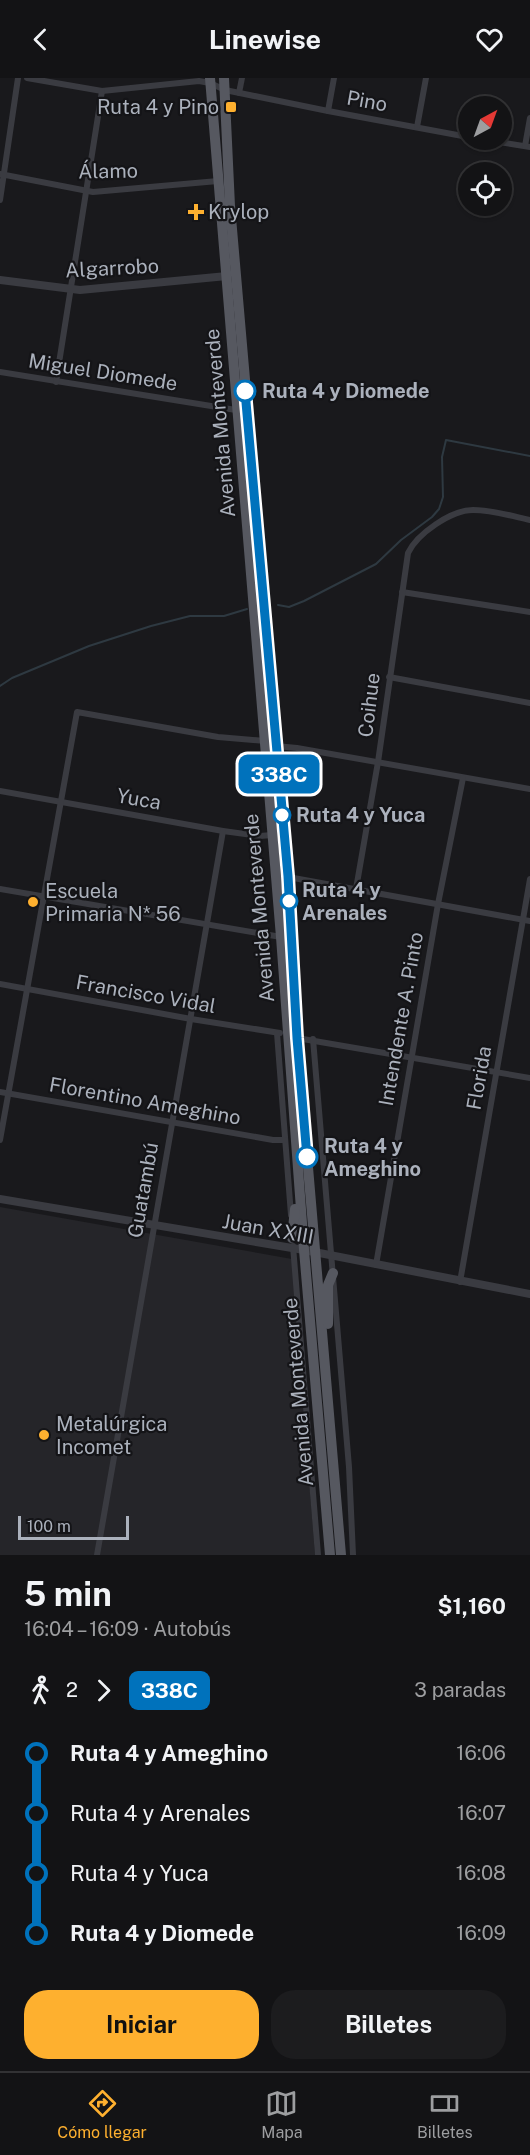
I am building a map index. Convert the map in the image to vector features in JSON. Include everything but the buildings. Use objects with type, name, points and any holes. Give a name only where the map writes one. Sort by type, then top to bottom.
[{"type":"main road","name":"Avenida Monteverde","points":[[224,78],[230,206],[288,876],[287,1034],[315,1253],[340,1555]]},
{"type":"main road","name":"Avenida Monteverde","points":[[210,80],[298,1159],[296,1246],[330,1555]]},
{"type":"main road","points":[[296,1246],[293,1169],[298,1159]]},
{"type":"main road","points":[[325,1359],[329,1345],[328,1285],[333,1273]]},
{"type":"street","points":[[0,200],[2,174],[18,78]]},
{"type":"street","points":[[27,78],[102,91],[210,80]]},
{"type":"street","points":[[239,93],[242,78]]},
{"type":"street","points":[[328,111],[334,78]]},
{"type":"street","points":[[417,127],[426,78]]},
{"type":"street","name":"Pino","points":[[210,80],[225,90],[458,134]]},
{"type":"street","points":[[56,382],[102,91]]},
{"type":"street","points":[[512,144],[528,147],[530,118]]},
{"type":"street","name":"Álamo","points":[[2,174],[87,192],[218,181]]},
{"type":"street","name":"Algarrobo","points":[[0,280],[71,290],[227,276]]},
{"type":"street","name":"Miguel Diomede","points":[[0,372],[236,410]]},
{"type":"street","name":"Coihue","points":[[356,889],[378,762],[408,553],[413,542],[426,531],[458,513],[472,510],[530,520]]},
{"type":"street","points":[[402,592],[530,612]]},
{"type":"street","points":[[389,677],[530,703]]},
{"type":"street","points":[[0,1140],[77,712],[218,737],[265,741]]},
{"type":"street","points":[[276,746],[530,789]]},
{"type":"street","name":"Intendente A. Pinto","points":[[376,1266],[438,904],[463,778]]},
{"type":"street","name":"Yuca","points":[[0,791],[223,831],[260,836],[272,835]]},
{"type":"street","name":"Guatambú","points":[[97,1555],[223,831]]},
{"type":"street","points":[[288,876],[526,920]]},
{"type":"street","name":"Florida","points":[[460,1282],[526,920],[530,879]]},
{"type":"street","points":[[0,889],[281,937]]},
{"type":"street","name":"Francisco Vidal","points":[[0,984],[530,1078]]},
{"type":"street","points":[[287,1034],[285,1140],[296,1246],[318,1555]]},
{"type":"street","points":[[313,1039],[349,1467],[353,1555]]},
{"type":"street","name":"Florentino Ameghino","points":[[0,1092],[273,1140],[285,1140]]},
{"type":"street","name":"Juan XXIII","points":[[0,1199],[153,1226],[296,1246],[331,1257],[530,1294]]},
{"type":"shaded area","points":[[0,1207],[292,1259],[315,1555],[0,1555]]},
{"type":"waterway","points":[[278,605],[289,607],[304,601],[376,564],[401,540],[432,517],[439,509],[443,497],[442,457],[446,440],[530,456]]},
{"type":"waterway","points":[[0,686],[12,678],[89,646],[151,626],[190,616],[224,616],[247,609]]},
{"type":"bus line","name":"338C","points":[[245,391],[288,876],[297,1038],[307,1157]]},
{"type":"place","name":"Ruta 4 y Pino","points":[[231,107]]},
{"type":"place","name":"Krylop","points":[[196,212]]},
{"type":"place","name":"Ruta 4 y Diomede","points":[[245,391]]},
{"type":"place","name":"Ruta 4 y Yuca","points":[[282,815]]},
{"type":"place","name":"Ruta 4 y Arenales","points":[[289,901]]},
{"type":"place","name":"Escuela Primaria N* 56","points":[[33,902]]},
{"type":"place","name":"Ruta 4 y Ameghino","points":[[307,1157]]},
{"type":"place","name":"Metalúrgica Incomet","points":[[44,1435]]}]
